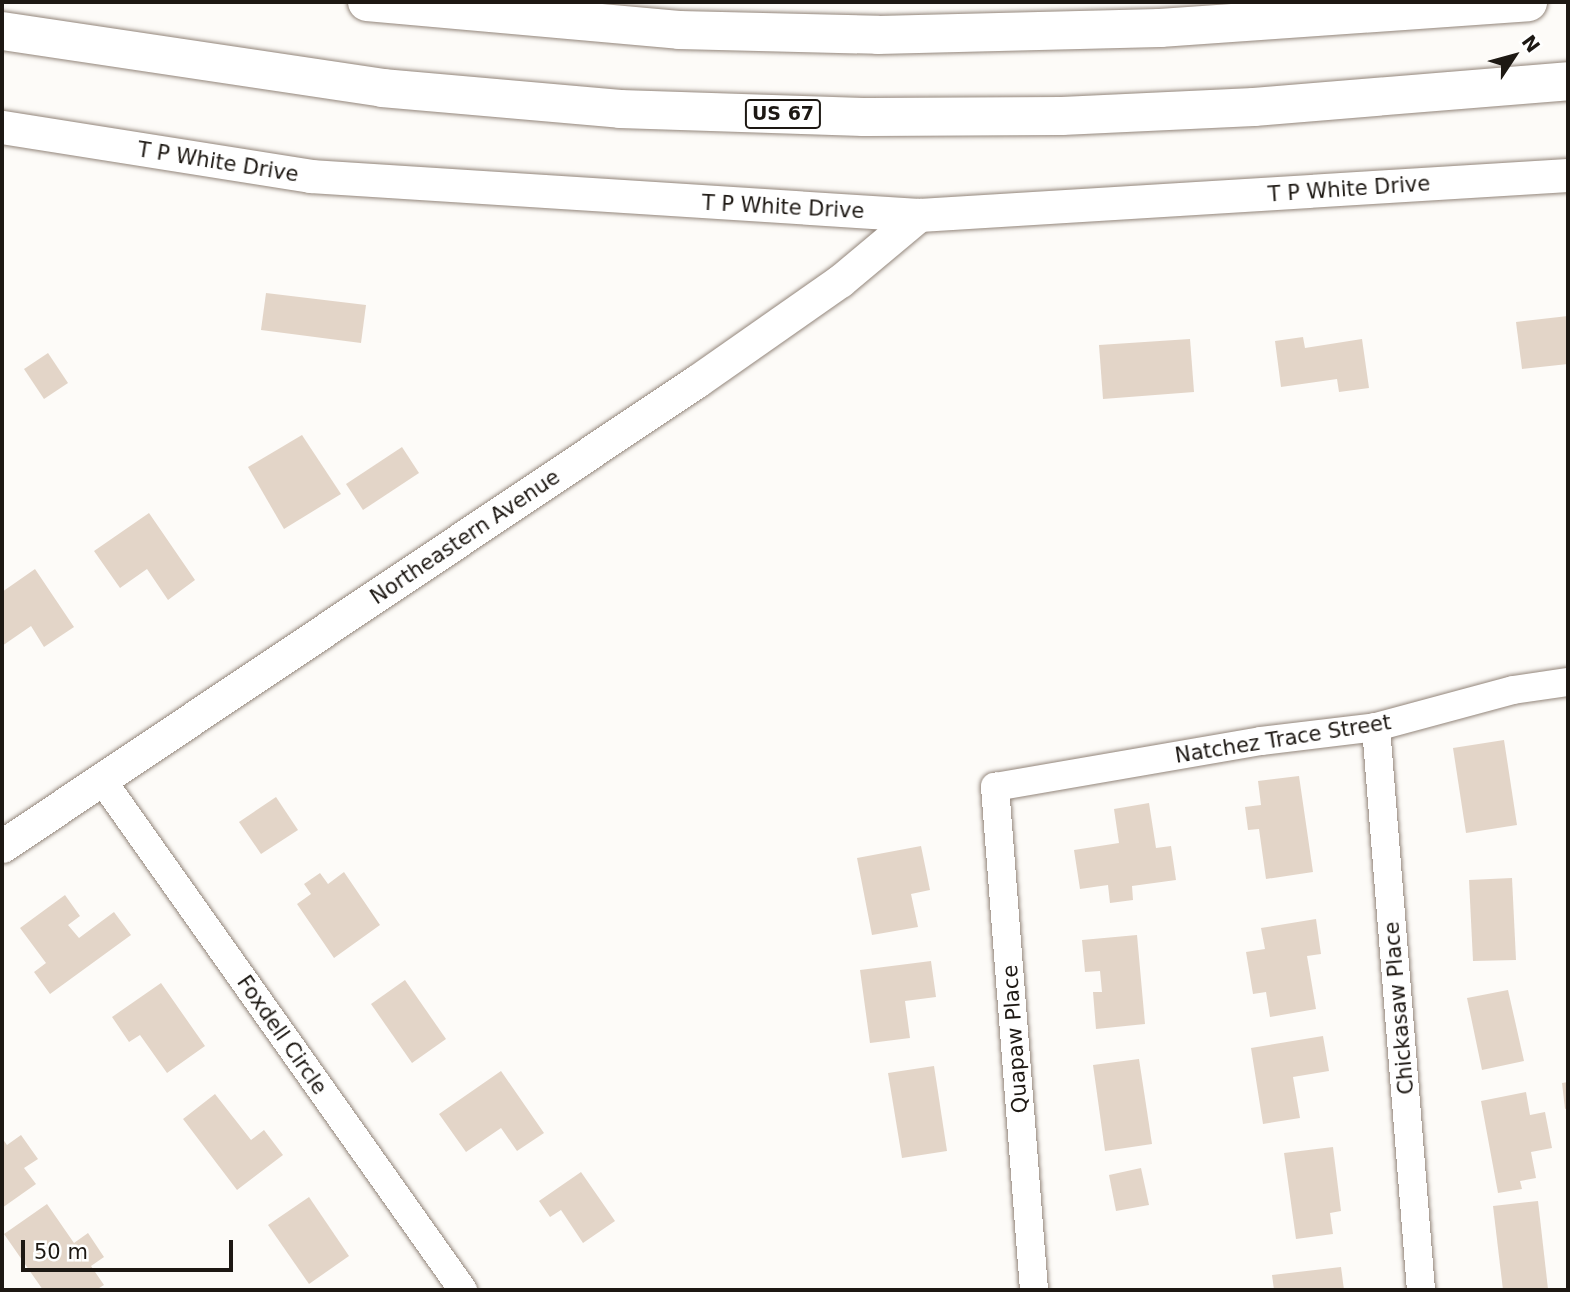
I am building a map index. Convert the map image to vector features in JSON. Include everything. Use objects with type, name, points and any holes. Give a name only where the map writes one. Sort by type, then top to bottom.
[{"type":"highway","points":[[367,2],[680,30],[878,35],[1160,28],[1528,2]]},
{"type":"highway","name":"US 67","points":[[2,31],[382,88],[620,109],[1062,116],[1254,107],[1568,82]]},
{"type":"street","name":"T P White Drive","points":[[2,127],[310,176],[919,215],[1568,175]]},
{"type":"street","name":"Northeastern Avenue","points":[[2,846],[697,381],[840,281],[919,215]]},
{"type":"street","name":"Natchez Trace Street","points":[[995,787],[1261,741],[1376,727],[1513,690],[1568,682]]},
{"type":"street","name":"Chickasaw Place","points":[[1376,727],[1421,1290]]},
{"type":"street","name":"Foxdell Circle","points":[[102,780],[463,1290]]},
{"type":"street","name":"Quapaw Place","points":[[995,787],[1034,1290]]},
{"type":"building","points":[[266,293],[366,305],[361,343],[261,330]]},
{"type":"building","points":[[1568,316],[1568,364],[1522,369],[1516,322]]},
{"type":"building","points":[[1303,337],[1305,348],[1362,339],[1369,388],[1339,392],[1337,379],[1281,387],[1275,341]]},
{"type":"building","points":[[1190,339],[1194,392],[1103,399],[1099,345]]},
{"type":"building","points":[[48,353],[68,383],[44,399],[24,369]]},
{"type":"building","points":[[302,435],[341,494],[284,529],[248,467]]},
{"type":"building","points":[[402,447],[419,473],[363,510],[346,484]]},
{"type":"building","points":[[149,513],[195,580],[168,600],[147,569],[120,588],[94,551]]},
{"type":"building","points":[[35,569],[74,627],[44,647],[31,626],[2,646],[2,592]]},
{"type":"building","points":[[1504,740],[1517,825],[1466,833],[1453,748]]},
{"type":"building","points":[[1299,776],[1313,872],[1266,879],[1259,829],[1248,830],[1245,807],[1261,805],[1258,781]]},
{"type":"building","points":[[276,797],[298,830],[261,854],[239,822]]},
{"type":"building","points":[[1149,803],[1156,848],[1171,846],[1176,880],[1132,886],[1133,900],[1110,903],[1108,885],[1080,889],[1074,850],[1119,843],[1114,809]]},
{"type":"building","points":[[921,846],[930,890],[911,894],[918,927],[872,935],[857,858]]},
{"type":"building","points":[[344,872],[380,925],[334,958],[297,904],[311,894],[304,884],[320,873],[328,884]]},
{"type":"building","points":[[1512,878],[1516,960],[1473,961],[1469,880]]},
{"type":"building","points":[[65,895],[80,916],[68,925],[79,938],[114,912],[131,935],[50,994],[34,972],[46,963],[20,928]]},
{"type":"building","points":[[1316,919],[1321,954],[1307,956],[1316,1009],[1270,1017],[1266,992],[1253,994],[1246,952],[1265,949],[1261,928]]},
{"type":"building","points":[[1137,935],[1145,1024],[1096,1029],[1093,992],[1102,992],[1100,971],[1085,972],[1082,940]]},
{"type":"building","points":[[931,961],[936,997],[905,1001],[910,1038],[870,1043],[860,970]]},
{"type":"building","points":[[405,980],[446,1039],[412,1063],[371,1004]]},
{"type":"building","points":[[161,983],[205,1046],[167,1073],[140,1035],[129,1042],[112,1017]]},
{"type":"building","points":[[1508,990],[1524,1061],[1482,1070],[1467,998]]},
{"type":"building","points":[[1323,1036],[1329,1071],[1293,1077],[1300,1118],[1263,1124],[1251,1048]]},
{"type":"building","points":[[1139,1059],[1152,1144],[1105,1151],[1093,1065]]},
{"type":"building","points":[[934,1066],[947,1151],[902,1158],[888,1073]]},
{"type":"building","points":[[501,1071],[544,1133],[517,1151],[501,1128],[466,1152],[439,1114]]},
{"type":"building","points":[[1568,1082],[1568,1108],[1565,1109],[1562,1083]]},
{"type":"building","points":[[1526,1092],[1530,1115],[1545,1112],[1552,1148],[1531,1152],[1536,1178],[1520,1181],[1522,1189],[1498,1193],[1481,1101]]},
{"type":"building","points":[[215,1094],[251,1140],[264,1130],[283,1155],[237,1190],[183,1119]]},
{"type":"building","points":[[21,1135],[38,1159],[24,1168],[36,1184],[2,1208],[2,1138],[7,1145]]},
{"type":"building","points":[[1333,1147],[1341,1211],[1330,1213],[1333,1234],[1296,1239],[1284,1153]]},
{"type":"building","points":[[1141,1168],[1149,1205],[1116,1211],[1109,1175]]},
{"type":"building","points":[[581,1172],[615,1221],[583,1243],[561,1210],[550,1217],[539,1201]]},
{"type":"building","points":[[309,1197],[349,1256],[309,1284],[268,1225]]},
{"type":"building","points":[[1538,1201],[1548,1289],[1503,1290],[1493,1206]]},
{"type":"building","points":[[47,1204],[74,1243],[88,1233],[104,1257],[91,1266],[104,1285],[96,1290],[43,1290],[4,1234]]},
{"type":"building","points":[[1341,1267],[1344,1290],[1274,1290],[1272,1275]]}]
